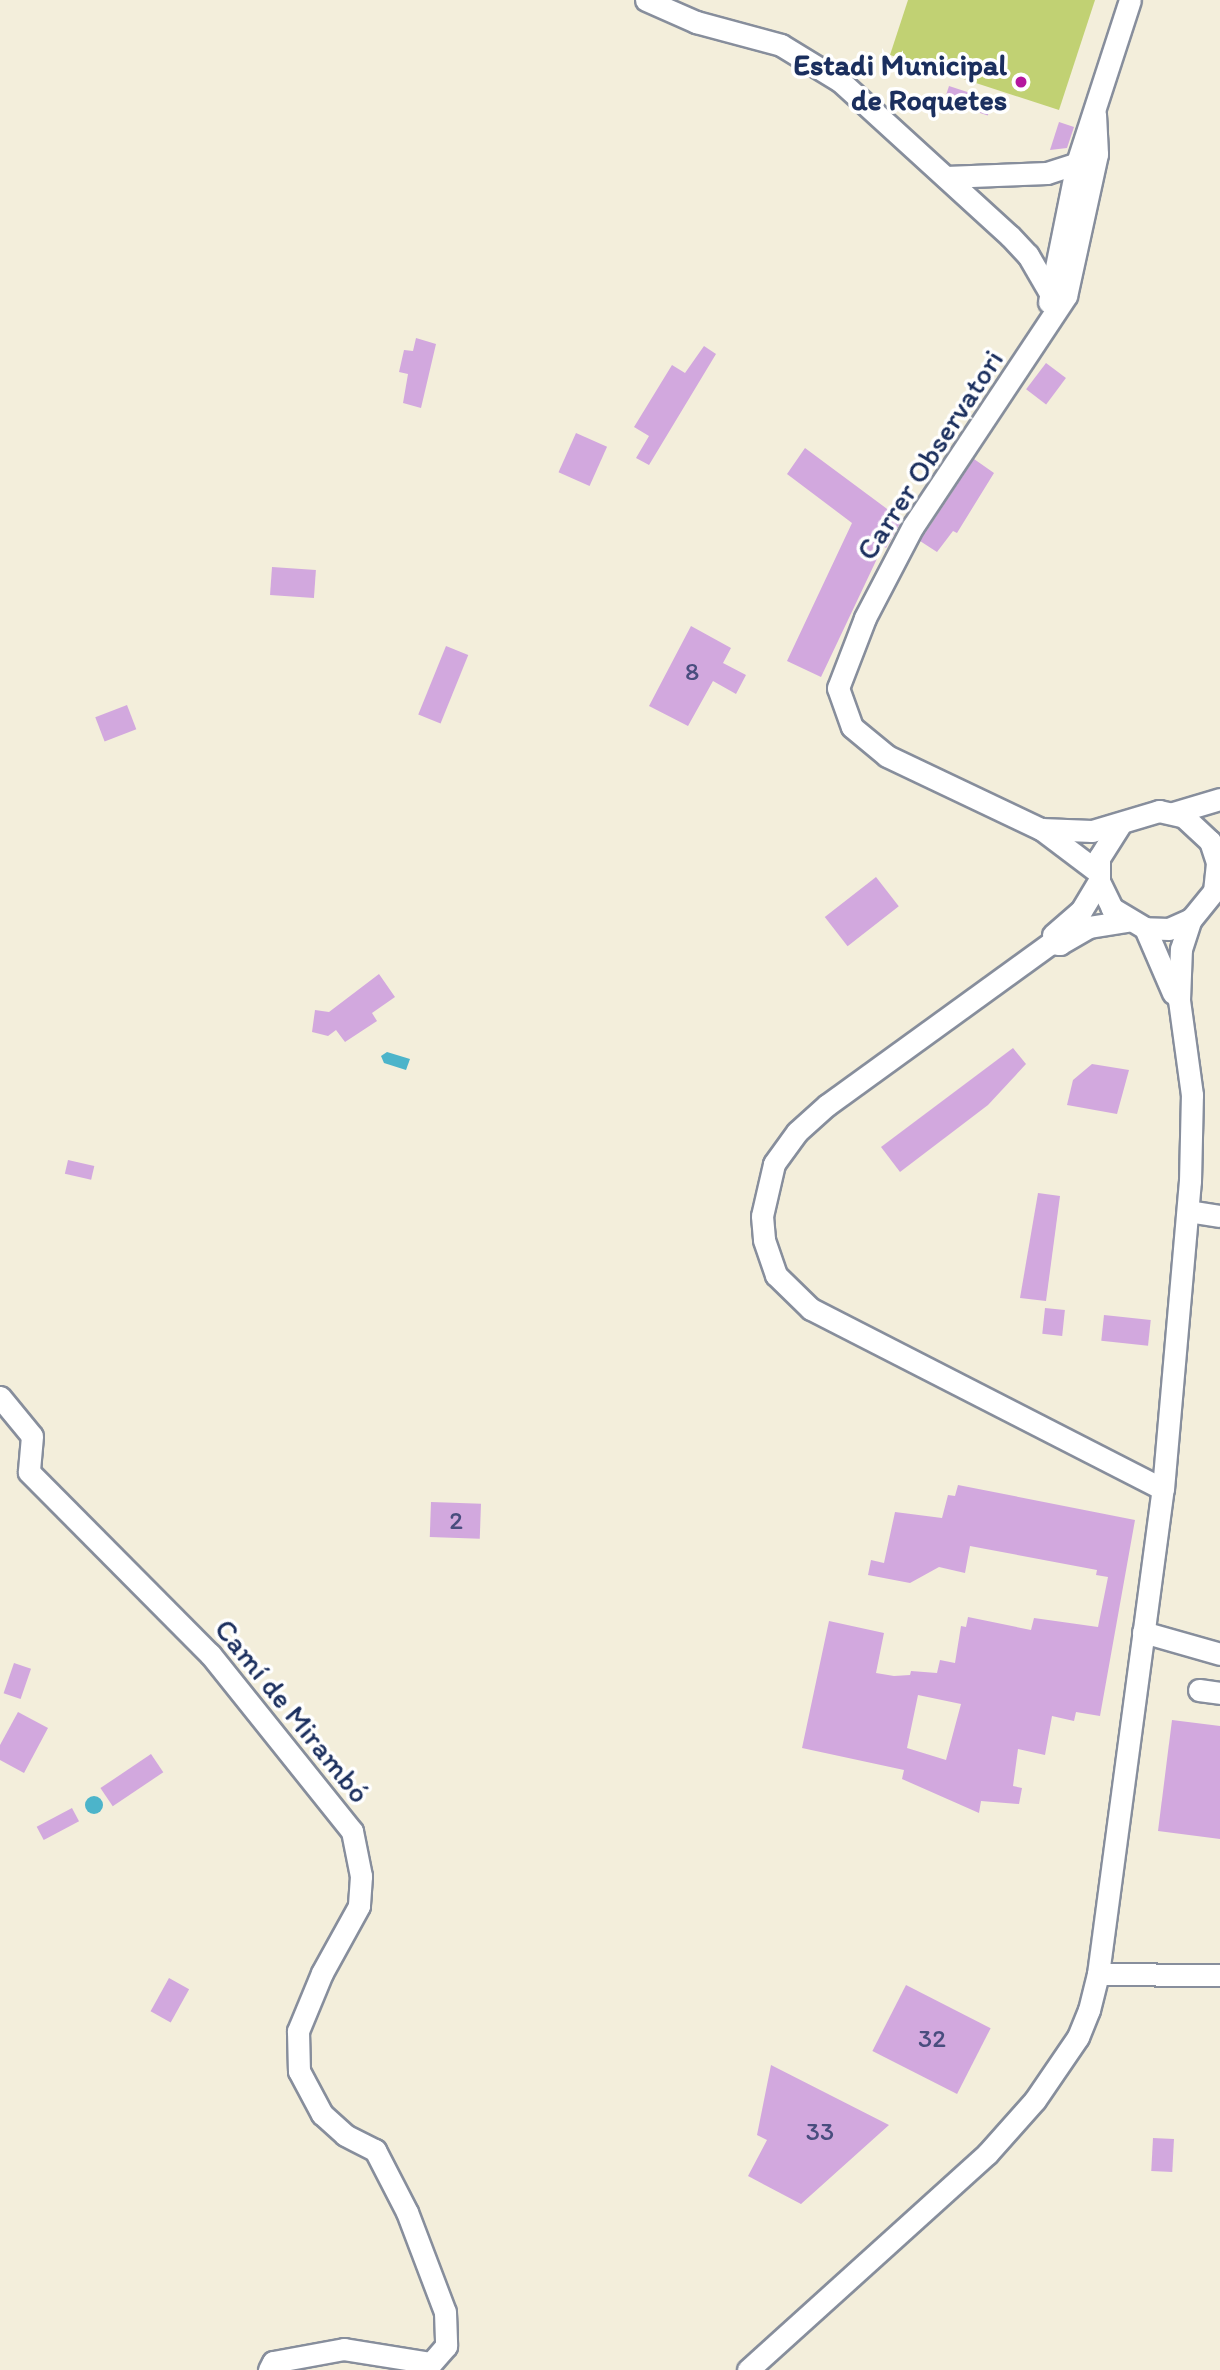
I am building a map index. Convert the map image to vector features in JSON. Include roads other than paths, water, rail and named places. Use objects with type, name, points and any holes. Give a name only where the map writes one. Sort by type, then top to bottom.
[{"type":"street","points":[[646,0],[696,22],[765,39],[798,54],[865,102],[1028,255],[1050,293]]},
{"type":"street","points":[[1066,256],[1077,163],[1130,0]]},
{"type":"street","points":[[1050,318],[1050,293],[1081,227],[1097,154],[1095,114]]},
{"type":"street","points":[[946,177],[1055,171],[1077,163]]},
{"type":"street","points":[[1055,171],[1081,191],[1075,208],[1081,227]]},
{"type":"street","points":[[1028,255],[1050,263],[1066,256]]},
{"type":"street","name":"Carrer Observatori","points":[[1041,829],[887,757],[852,727],[838,688],[865,618],[913,526],[1014,380],[1066,296],[1066,256]]},
{"type":"street","points":[[1041,829],[1083,832],[1121,823],[1146,812],[1173,813],[1220,799]]},
{"type":"street","points":[[748,2370],[929,2210],[1035,2100],[1079,2037],[1098,1974],[1163,1489],[1188,1211],[1192,1095],[1179,1000],[1181,949],[1195,917],[1214,891],[1218,854],[1203,831],[1173,813]]},
{"type":"street","points":[[1121,823],[1104,845],[1099,876],[1081,911],[1053,935],[1051,943],[827,1105],[788,1143],[774,1164],[762,1216],[769,1259],[791,1294],[839,1324],[1163,1489]]},
{"type":"street","points":[[1041,829],[1099,876],[1112,908],[1136,925],[1179,1000]]},
{"type":"street","points":[[1051,943],[1060,944],[1089,927],[1136,925],[1169,929],[1220,906]]},
{"type":"street","points":[[1188,1211],[1220,1216]]},
{"type":"street","name":"Camí de Mirambó","points":[[0,1397],[32,1436],[29,1472],[49,1496],[210,1654],[352,1831],[361,1876],[359,1906],[322,1973],[298,2031],[299,2071],[322,2114],[345,2135],[375,2150],[407,2212],[444,2312],[446,2346],[431,2363],[344,2349],[273,2362],[269,2370]]},
{"type":"street","points":[[1143,1632],[1220,1654]]},
{"type":"street","points":[[1098,1974],[1220,1975]]},
{"type":"water","points":[[387,1052],[410,1059],[406,1070],[384,1063],[381,1056]]},
{"type":"water","points":[[94,1796],[102,1801],[103,1805],[98,1813],[94,1814],[86,1809],[85,1805],[90,1797]]},
{"type":"place","name":"Estadi Municipal de Roquetes","points":[[1021,82]]}]
